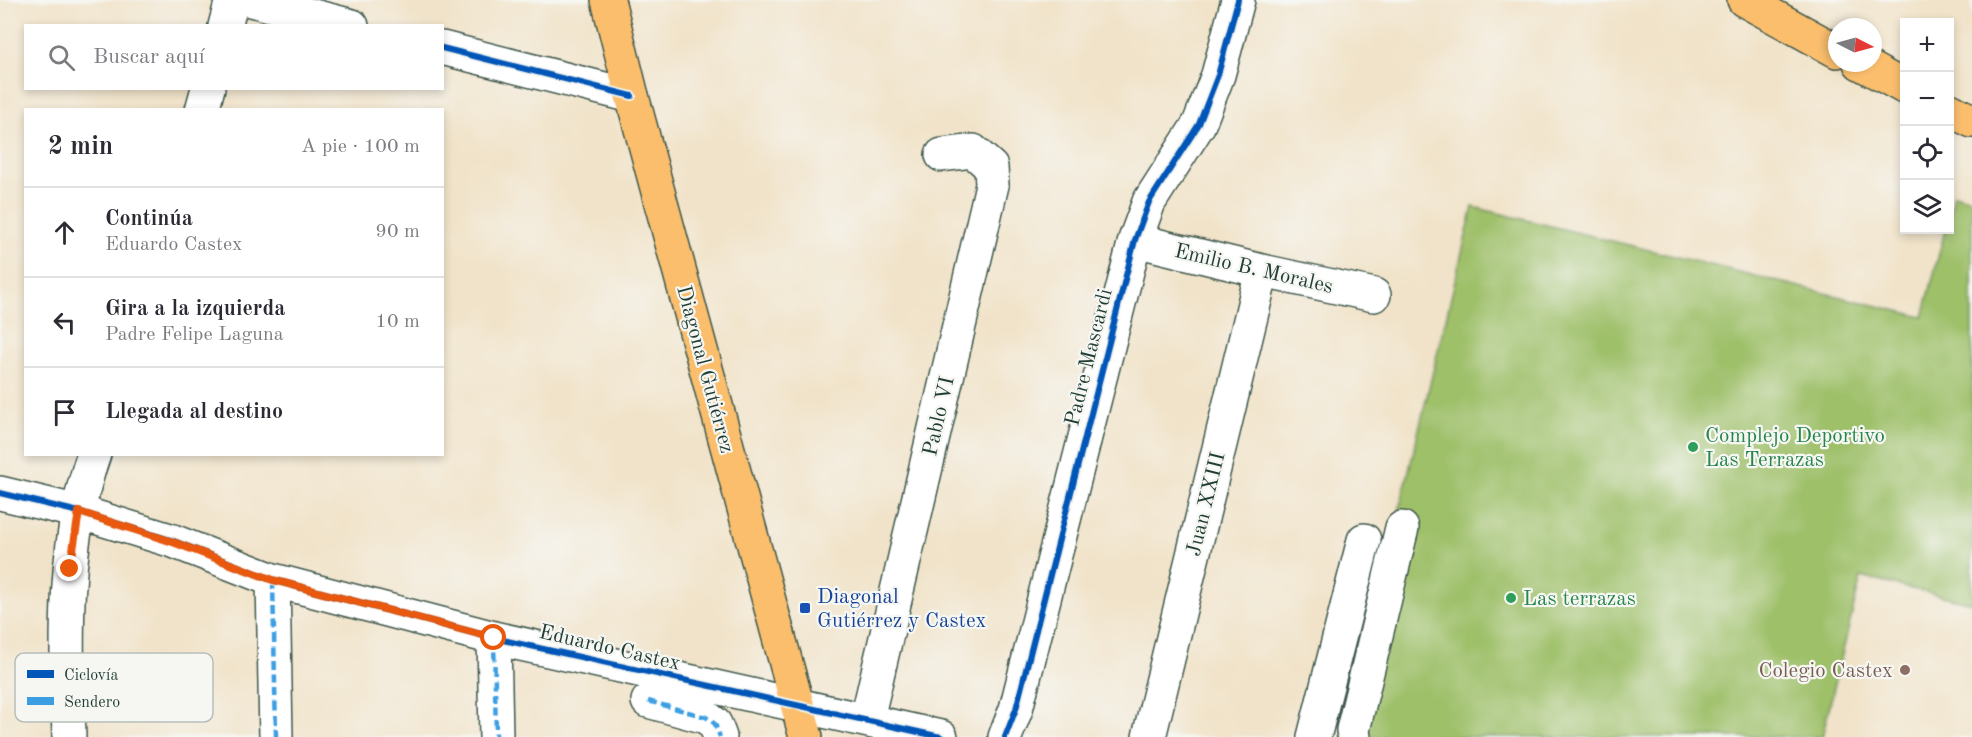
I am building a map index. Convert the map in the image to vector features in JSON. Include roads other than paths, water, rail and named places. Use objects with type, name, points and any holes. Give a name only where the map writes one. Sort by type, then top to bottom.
[{"type":"main road","name":"Diagonal Gutiérrez","points":[[608,0],[802,722]]},
{"type":"main road","points":[[1744,0],[1828,46]]},
{"type":"main road","points":[[1877,72],[1900,84]]},
{"type":"main road","points":[[1954,112],[1972,121]]},
{"type":"street","points":[[226,24],[232,0]]},
{"type":"street","points":[[250,0],[344,24]]},
{"type":"street","name":"Padre Mascardi","points":[[1005,737],[1016,709],[1135,240],[1149,202],[1199,124],[1218,75],[1238,0]]},
{"type":"street","points":[[444,49],[632,96]]},
{"type":"street","points":[[203,108],[207,90]]},
{"type":"street","name":"Pablo VI","points":[[867,719],[992,185],[991,166],[973,151],[942,155]]},
{"type":"street","name":"Emilio B. Morales","points":[[1135,240],[1374,295]]},
{"type":"street","name":"Juan XXIII","points":[[1149,737],[1262,271]]},
{"type":"street","points":[[68,653],[70,569],[84,484],[93,456]]},
{"type":"street","name":"Eduardo Castex","points":[[0,493],[79,512],[173,542],[273,580],[802,722],[867,719],[941,737]]},
{"type":"street","points":[[1354,737],[1353,730],[1402,528]]},
{"type":"street","points":[[1314,737],[1364,540]]},
{"type":"street","points":[[273,580],[276,737]]},
{"type":"street","points":[[494,638],[496,737]]},
{"type":"street","points":[[648,701],[706,717],[715,724],[720,737]]},
{"type":"street","points":[[69,722],[69,737]]},
{"type":"place","name":"Complejo Deportivo Las Terrazas","points":[[1693,447]]},
{"type":"place","name":"Las terrazas","points":[[1511,598]]},
{"type":"place","name":"Diagonal Gutiérrez y Castex","points":[[805,608]]},
{"type":"place","name":"Colegio Castex","points":[[1905,670]]}]
